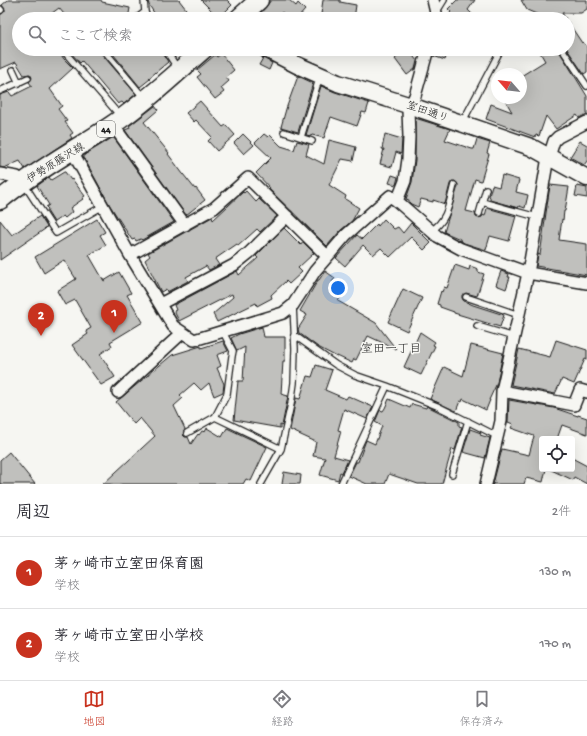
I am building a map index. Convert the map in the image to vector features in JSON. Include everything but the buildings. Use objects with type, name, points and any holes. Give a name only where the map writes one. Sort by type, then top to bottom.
[{"type":"main road","points":[[246,12],[259,0]]},
{"type":"main road","name":"伊勢原藤沢線","points":[[0,200],[23,182],[118,121],[196,56]]},
{"type":"street","points":[[433,0],[434,12]]},
{"type":"street","name":"室田通り","points":[[280,56],[338,83],[411,106],[530,147],[587,178]]},
{"type":"street","points":[[396,201],[405,181],[408,159],[408,110],[411,106],[426,56]]},
{"type":"street","points":[[118,121],[185,225]]},
{"type":"street","points":[[486,484],[501,421],[502,391],[528,273],[549,156],[554,141],[558,137],[587,122]]},
{"type":"street","points":[[72,151],[130,254],[173,326],[194,340],[283,313],[292,305],[315,271],[346,235],[390,196],[430,231],[461,249],[528,273],[587,283]]},
{"type":"street","points":[[0,174],[17,177],[23,182]]},
{"type":"street","points":[[130,254],[214,208],[248,178],[327,256]]},
{"type":"street","points":[[160,304],[234,265],[249,253],[287,216]]},
{"type":"street","points":[[118,392],[182,333]]},
{"type":"street","points":[[502,391],[574,406],[580,390],[587,392]]},
{"type":"lane","points":[[144,0],[145,12]]},
{"type":"lane","points":[[437,12],[444,0]]},
{"type":"lane","points":[[67,56],[118,121]]},
{"type":"lane","points":[[109,56],[146,99]]},
{"type":"lane","points":[[170,56],[180,71]]},
{"type":"lane","points":[[462,123],[497,56]]},
{"type":"lane","points":[[567,56],[587,86]]},
{"type":"lane","points":[[13,70],[19,83]]},
{"type":"lane","points":[[301,137],[321,75]]},
{"type":"lane","points":[[0,91],[28,78]]},
{"type":"lane","points":[[284,132],[312,141]]},
{"type":"lane","points":[[23,182],[56,233],[103,206]]},
{"type":"lane","points":[[430,231],[438,226],[445,218],[454,185]]},
{"type":"lane","points":[[479,214],[486,189]]},
{"type":"lane","points":[[482,202],[537,217]]},
{"type":"lane","points":[[466,297],[519,315]]},
{"type":"lane","points":[[261,484],[281,449],[294,383],[295,349],[292,305]]},
{"type":"lane","points":[[477,326],[514,337]]},
{"type":"lane","points":[[187,433],[215,417],[227,394],[233,351],[223,332]]},
{"type":"lane","points":[[294,335],[336,365],[355,375],[437,406],[498,436]]},
{"type":"lane","points":[[341,484],[387,386]]},
{"type":"lane","points":[[215,417],[281,449]]},
{"type":"lane","points":[[452,474],[468,421]]},
{"type":"place","name":"茅ヶ崎市立室田保育園","points":[[114,333]]},
{"type":"place","name":"茅ヶ崎市立室田小学校","points":[[41,336]]},
{"type":"district","name":"室田一丁目","points":[[391,348]]}]
